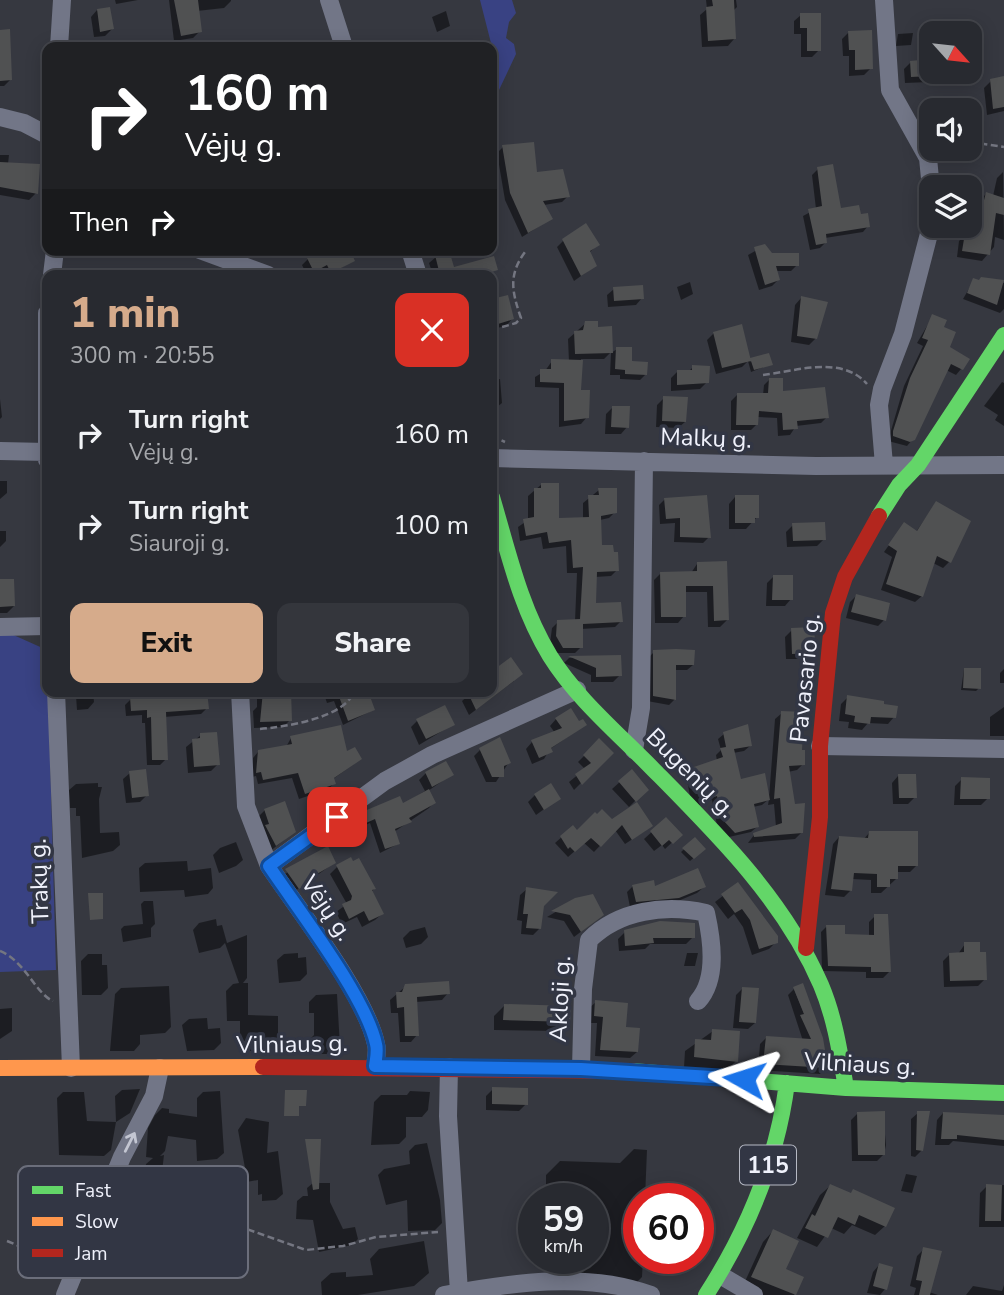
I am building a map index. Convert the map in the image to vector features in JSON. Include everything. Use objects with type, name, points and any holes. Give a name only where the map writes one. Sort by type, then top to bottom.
[{"type":"street","points":[[59,42],[62,0]]},
{"type":"street","points":[[329,0],[342,42]]},
{"type":"street","points":[[884,0],[890,90],[928,158],[930,175]]},
{"type":"street","points":[[0,117],[24,123],[42,132]]},
{"type":"street","points":[[884,465],[879,405],[913,300],[928,238]]},
{"type":"street","points":[[216,256],[254,270]]},
{"type":"street","name":"Pavasario g.","points":[[806,948],[820,817],[820,746],[832,613],[845,577],[882,511],[899,485],[918,465],[1004,335]]},
{"type":"street","points":[[983,367],[1004,356]]},
{"type":"street","points":[[0,451],[42,452]]},
{"type":"street","name":"Malkų g.","points":[[497,458],[1004,465]]},
{"type":"street","points":[[634,750],[641,708],[644,461]]},
{"type":"street","name":"Bugenių g.","points":[[497,513],[523,599],[542,643],[577,690],[749,867],[806,948],[838,1030],[846,1088]]},
{"type":"street","points":[[0,627],[42,626]]},
{"type":"street","points":[[269,866],[385,781],[432,755],[577,690]]},
{"type":"street","name":"Trakų g.","points":[[56,697],[71,1068]]},
{"type":"street","name":"Vėjų g.","points":[[240,697],[246,806],[269,866],[356,1000],[374,1035],[377,1048],[375,1066]]},
{"type":"street","points":[[820,746],[1004,749]]},
{"type":"street","name":"Akloji g.","points":[[581,1069],[583,989],[589,940],[620,918],[670,908],[706,913],[711,942],[709,982],[698,1001]]},
{"type":"street","name":"Vilniaus g.","points":[[0,1068],[375,1066],[581,1069],[705,1075],[846,1088],[1004,1093]]},
{"type":"street","points":[[449,1067],[448,1116],[455,1231],[451,1294],[522,1283],[564,1283],[607,1285],[651,1295]]},
{"type":"street","points":[[118,1166],[154,1096],[160,1068]]},
{"type":"street","name":"115","points":[[706,1295],[720,1275],[759,1193],[784,1109],[787,1083]]},
{"type":"street","points":[[720,1275],[754,1295]]},
{"type":"street","points":[[65,1295],[71,1278]]},
{"type":"path","points":[[982,144],[1004,147]]},
{"type":"path","points":[[497,329],[516,323],[521,318],[511,281],[513,270],[525,252]]},
{"type":"path","points":[[763,375],[822,368],[843,369],[862,379],[879,405]]},
{"type":"path","points":[[242,730],[299,724],[343,706],[350,697]]},
{"type":"path","points":[[0,951],[33,977],[46,998],[68,1008]]},
{"type":"path","points":[[248,1229],[306,1250],[343,1247],[376,1237],[455,1231]]},
{"type":"path","points":[[7,1241],[18,1246]]},
{"type":"shaded area","points":[[480,0],[512,0],[516,13],[509,22],[506,38],[514,44],[516,54],[499,90],[497,42],[491,42]]},
{"type":"shaded area","points":[[9,633],[42,648],[42,697],[48,697],[56,970],[0,972],[0,634]]},
{"type":"building","points":[[174,0],[198,0],[202,32],[181,36]]},
{"type":"building","points":[[712,0],[734,0],[736,39],[708,41],[706,7],[713,6]]},
{"type":"building","points":[[110,7],[114,29],[100,32],[97,9]]},
{"type":"building","points":[[800,13],[821,13],[821,51],[807,51],[807,28],[800,28]]},
{"type":"building","points":[[10,29],[12,80],[0,81],[0,30]]},
{"type":"building","points":[[872,30],[873,69],[855,70],[855,50],[849,50],[848,31]]},
{"type":"building","points":[[919,60],[919,77],[911,77],[910,61]]},
{"type":"building","points":[[1004,76],[1004,107],[993,109],[990,79]]},
{"type":"building","points":[[534,142],[537,172],[563,169],[570,197],[543,201],[553,219],[528,233],[510,193],[502,145]]},
{"type":"building","points":[[0,162],[40,164],[38,194],[0,187]]},
{"type":"building","points":[[833,164],[841,208],[859,205],[861,214],[868,213],[870,227],[826,234],[827,243],[816,245],[808,209],[822,206],[817,167]]},
{"type":"building","points":[[986,192],[1004,198],[1004,215],[996,213],[990,255],[962,251],[964,238],[982,238],[982,208]]},
{"type":"building","points":[[586,223],[600,245],[590,251],[597,266],[581,276],[562,239]]},
{"type":"building","points":[[765,244],[772,253],[799,253],[799,266],[776,266],[780,280],[765,285],[754,247]]},
{"type":"building","points":[[353,256],[355,261],[337,270],[330,270],[327,265],[313,270],[307,258]]},
{"type":"building","points":[[435,256],[451,256],[454,267],[494,256],[498,270],[497,270],[439,270]]},
{"type":"building","points":[[981,277],[1004,280],[997,305],[967,293],[973,278],[979,280]]},
{"type":"building","points":[[643,285],[644,299],[614,301],[613,287]]},
{"type":"building","points":[[508,295],[514,319],[498,324],[497,298]]},
{"type":"building","points":[[801,296],[828,302],[817,339],[797,336]]},
{"type":"building","points":[[932,314],[947,320],[944,327],[956,332],[950,347],[970,359],[963,370],[951,364],[915,440],[910,442],[893,436],[893,431],[910,378],[928,340],[922,338]]},
{"type":"building","points":[[585,321],[598,321],[598,327],[612,326],[613,353],[575,354],[574,331],[583,330]]},
{"type":"building","points":[[742,324],[751,361],[722,368],[713,332]]},
{"type":"building","points":[[616,347],[632,347],[632,361],[648,362],[647,375],[625,374],[625,370],[615,369]]},
{"type":"building","points":[[769,353],[773,365],[754,370],[750,358]]},
{"type":"building","points":[[551,359],[583,360],[581,390],[590,390],[589,418],[564,421],[564,383],[540,382],[540,369],[551,369]]},
{"type":"building","points":[[692,365],[710,366],[709,383],[677,385],[677,370],[692,370]]},
{"type":"building","points":[[769,378],[783,378],[783,391],[825,387],[829,418],[797,421],[798,429],[783,430],[782,413],[759,411],[758,425],[736,425],[737,393],[768,393]]},
{"type":"building","points":[[663,396],[688,397],[686,422],[662,421]]},
{"type":"building","points":[[612,406],[630,406],[629,428],[611,427]]},
{"type":"building","points":[[541,483],[559,483],[559,518],[589,517],[588,495],[599,495],[598,488],[617,488],[617,513],[601,516],[602,545],[613,545],[614,552],[618,552],[619,571],[597,572],[596,603],[621,602],[623,622],[583,624],[583,648],[563,648],[556,636],[557,620],[580,619],[583,567],[573,568],[571,540],[549,543],[547,532],[526,536],[523,519],[534,517],[534,488],[541,488]]},
{"type":"building","points":[[707,495],[711,538],[680,537],[680,518],[666,519],[664,498]]},
{"type":"building","points":[[735,495],[759,495],[759,518],[755,518],[755,523],[735,523]]},
{"type":"building","points":[[936,501],[971,521],[951,563],[937,556],[923,597],[886,584],[897,551],[888,545],[904,522],[917,531]]},
{"type":"building","points":[[825,522],[826,540],[793,541],[792,523]]},
{"type":"building","points":[[727,561],[729,620],[714,621],[713,586],[686,586],[686,617],[661,617],[660,572],[697,571],[697,562]]},
{"type":"building","points":[[773,575],[793,575],[793,600],[772,600]]},
{"type":"building","points":[[0,579],[14,579],[15,606],[0,607]]},
{"type":"building","points":[[856,594],[890,603],[886,621],[851,612]]},
{"type":"building","points":[[815,627],[814,653],[792,654],[791,628]]},
{"type":"building","points":[[653,650],[695,650],[694,665],[676,665],[676,700],[653,696]]},
{"type":"building","points":[[621,655],[622,676],[596,677],[596,668],[568,656]]},
{"type":"building","points":[[511,657],[523,674],[497,694],[497,667]]},
{"type":"building","points":[[964,668],[981,668],[981,689],[963,688]]},
{"type":"building","points":[[847,695],[898,706],[896,718],[871,717],[870,724],[854,722],[855,716],[845,714]]},
{"type":"building","points":[[130,697],[208,697],[209,709],[166,712],[168,760],[152,760],[151,717],[147,718],[147,710],[131,711]]},
{"type":"building","points":[[262,697],[291,697],[292,721],[260,722]]},
{"type":"building","points":[[339,697],[370,697],[375,710],[348,721]]},
{"type":"building","points":[[470,697],[493,697],[476,710]]},
{"type":"building","points":[[445,705],[455,725],[426,739],[416,719]]},
{"type":"building","points":[[571,708],[579,721],[583,719],[587,725],[551,748],[553,752],[539,758],[531,740],[562,728],[555,718]]},
{"type":"building","points":[[781,711],[804,712],[802,750],[805,750],[805,765],[789,766],[795,804],[805,803],[803,833],[754,837],[753,833],[782,823],[780,798],[774,799]]},
{"type":"building","points":[[748,724],[752,746],[734,749],[741,779],[765,773],[770,800],[754,804],[759,827],[735,833],[722,819],[717,796],[705,800],[699,790],[696,791],[691,768],[723,757],[720,748],[726,747],[723,732]]},
{"type":"building","points":[[341,725],[347,751],[355,747],[362,759],[334,778],[336,784],[305,794],[298,773],[263,780],[261,772],[256,773],[258,750],[292,744],[290,736]]},
{"type":"building","points":[[217,732],[220,765],[194,767],[192,739],[200,738],[200,733]]},
{"type":"building","points":[[500,737],[511,763],[504,766],[504,777],[492,777],[479,748]]},
{"type":"building","points":[[599,738],[614,753],[582,785],[575,774],[591,763],[583,755]]},
{"type":"building","points":[[446,761],[454,775],[432,787],[425,772]]},
{"type":"building","points":[[146,769],[149,796],[132,798],[129,771]]},
{"type":"building","points":[[632,769],[649,790],[636,802],[618,781]]},
{"type":"building","points":[[898,774],[916,774],[917,798],[899,798]]},
{"type":"building","points":[[961,777],[990,778],[990,799],[960,799]]},
{"type":"building","points":[[551,783],[561,799],[544,810],[534,794]]},
{"type":"building","points":[[429,789],[436,803],[409,818],[412,822],[395,829],[400,844],[385,849],[375,819],[366,823],[362,812],[400,796],[403,803]]},
{"type":"building","points":[[285,801],[296,832],[276,846],[265,825],[269,824],[264,809]]},
{"type":"building","points":[[637,802],[653,826],[632,840],[622,825],[601,847],[591,838],[575,852],[570,847],[568,849],[560,836],[573,825],[577,830],[595,812],[597,814],[602,809],[612,819]]},
{"type":"building","points":[[666,817],[683,835],[673,844],[669,840],[662,846],[650,831]]},
{"type":"building","points":[[869,831],[918,831],[918,866],[898,866],[898,879],[890,879],[890,887],[877,887],[877,874],[854,873],[852,891],[831,889],[839,836],[868,838]]},
{"type":"building","points":[[695,837],[706,849],[694,859],[682,848]]},
{"type":"building","points":[[328,846],[336,863],[310,878],[312,881],[299,889],[285,869]]},
{"type":"building","points":[[351,857],[353,861],[359,858],[376,889],[372,890],[384,914],[369,921],[364,911],[349,919],[342,904],[351,900],[352,896],[336,865]]},
{"type":"building","points":[[698,868],[706,887],[679,898],[636,902],[632,885],[654,880],[655,886]]},
{"type":"building","points":[[738,882],[778,936],[778,943],[759,949],[750,920],[742,909],[735,913],[721,894]]},
{"type":"building","points":[[526,887],[558,892],[544,906],[541,929],[526,928],[528,914],[523,914]]},
{"type":"building","points":[[88,893],[103,893],[103,919],[90,920]]},
{"type":"building","points":[[593,894],[604,915],[581,932],[570,915],[551,911],[575,898]]},
{"type":"building","points":[[874,914],[888,914],[891,972],[871,972],[871,967],[828,966],[826,925],[845,925],[845,934],[874,935]]},
{"type":"building","points":[[660,921],[695,923],[695,938],[653,938],[654,943],[625,946],[624,930]]},
{"type":"building","points":[[964,942],[980,942],[980,952],[986,952],[987,980],[950,981],[949,953],[964,952]]},
{"type":"building","points":[[449,981],[450,994],[417,997],[419,1036],[405,1036],[404,1007],[397,1008],[396,992],[402,992],[405,984]]},
{"type":"building","points":[[803,983],[823,1038],[828,1068],[763,1064],[766,1036],[811,1039],[800,1015],[804,1014],[793,987]]},
{"type":"building","points":[[742,987],[759,988],[756,1023],[739,1022]]},
{"type":"building","points":[[595,1000],[628,1003],[626,1027],[640,1028],[638,1052],[600,1050],[603,1017],[594,1016]]},
{"type":"building","points":[[504,1004],[571,1006],[570,1022],[503,1020]]},
{"type":"building","points":[[712,1029],[740,1031],[738,1062],[694,1057],[695,1039],[711,1040]]},
{"type":"building","points":[[492,1087],[528,1088],[528,1105],[492,1104]]},
{"type":"building","points":[[285,1090],[307,1090],[306,1106],[299,1106],[299,1116],[284,1116]]},
{"type":"building","points":[[885,1111],[885,1155],[858,1155],[857,1112]]},
{"type":"building","points":[[917,1111],[930,1111],[923,1151],[916,1150]]},
{"type":"building","points":[[943,1112],[1004,1115],[1004,1140],[957,1135],[957,1139],[941,1139]]},
{"type":"building","points":[[305,1139],[321,1139],[319,1189],[313,1190]]},
{"type":"building","points":[[830,1184],[851,1193],[853,1189],[895,1208],[886,1227],[859,1215],[855,1225],[838,1217],[828,1238],[805,1228],[812,1214],[815,1216]]},
{"type":"building","points":[[986,1184],[1002,1185],[1001,1221],[985,1221]]},
{"type":"building","points":[[773,1229],[799,1241],[786,1269],[804,1277],[796,1295],[751,1277]]},
{"type":"building","points":[[923,1247],[942,1251],[930,1295],[919,1295],[922,1281],[916,1280]]},
{"type":"building","points":[[879,1263],[893,1267],[887,1290],[873,1286]]},
{"type":"traffic: fast","points":[[879,516],[899,485],[918,465],[1004,335]]},
{"type":"traffic: fast","points":[[497,515],[531,618],[560,671],[595,711],[720,839],[787,922],[821,985],[830,1010],[846,1088]]},
{"type":"traffic: fast","points":[[632,1071],[846,1088],[1004,1093]]},
{"type":"traffic: fast","points":[[706,1295],[735,1245],[758,1194],[776,1139],[787,1083]]},
{"type":"traffic: slow","points":[[0,1068],[263,1067]]},
{"type":"traffic: jam","points":[[806,948],[820,817],[820,746],[833,613],[845,577],[879,516]]},
{"type":"traffic: jam","points":[[263,1067],[632,1071]]},
{"type":"route","points":[[337,817],[269,866],[356,1000],[374,1035],[377,1048],[375,1066],[581,1069],[744,1079]]}]
